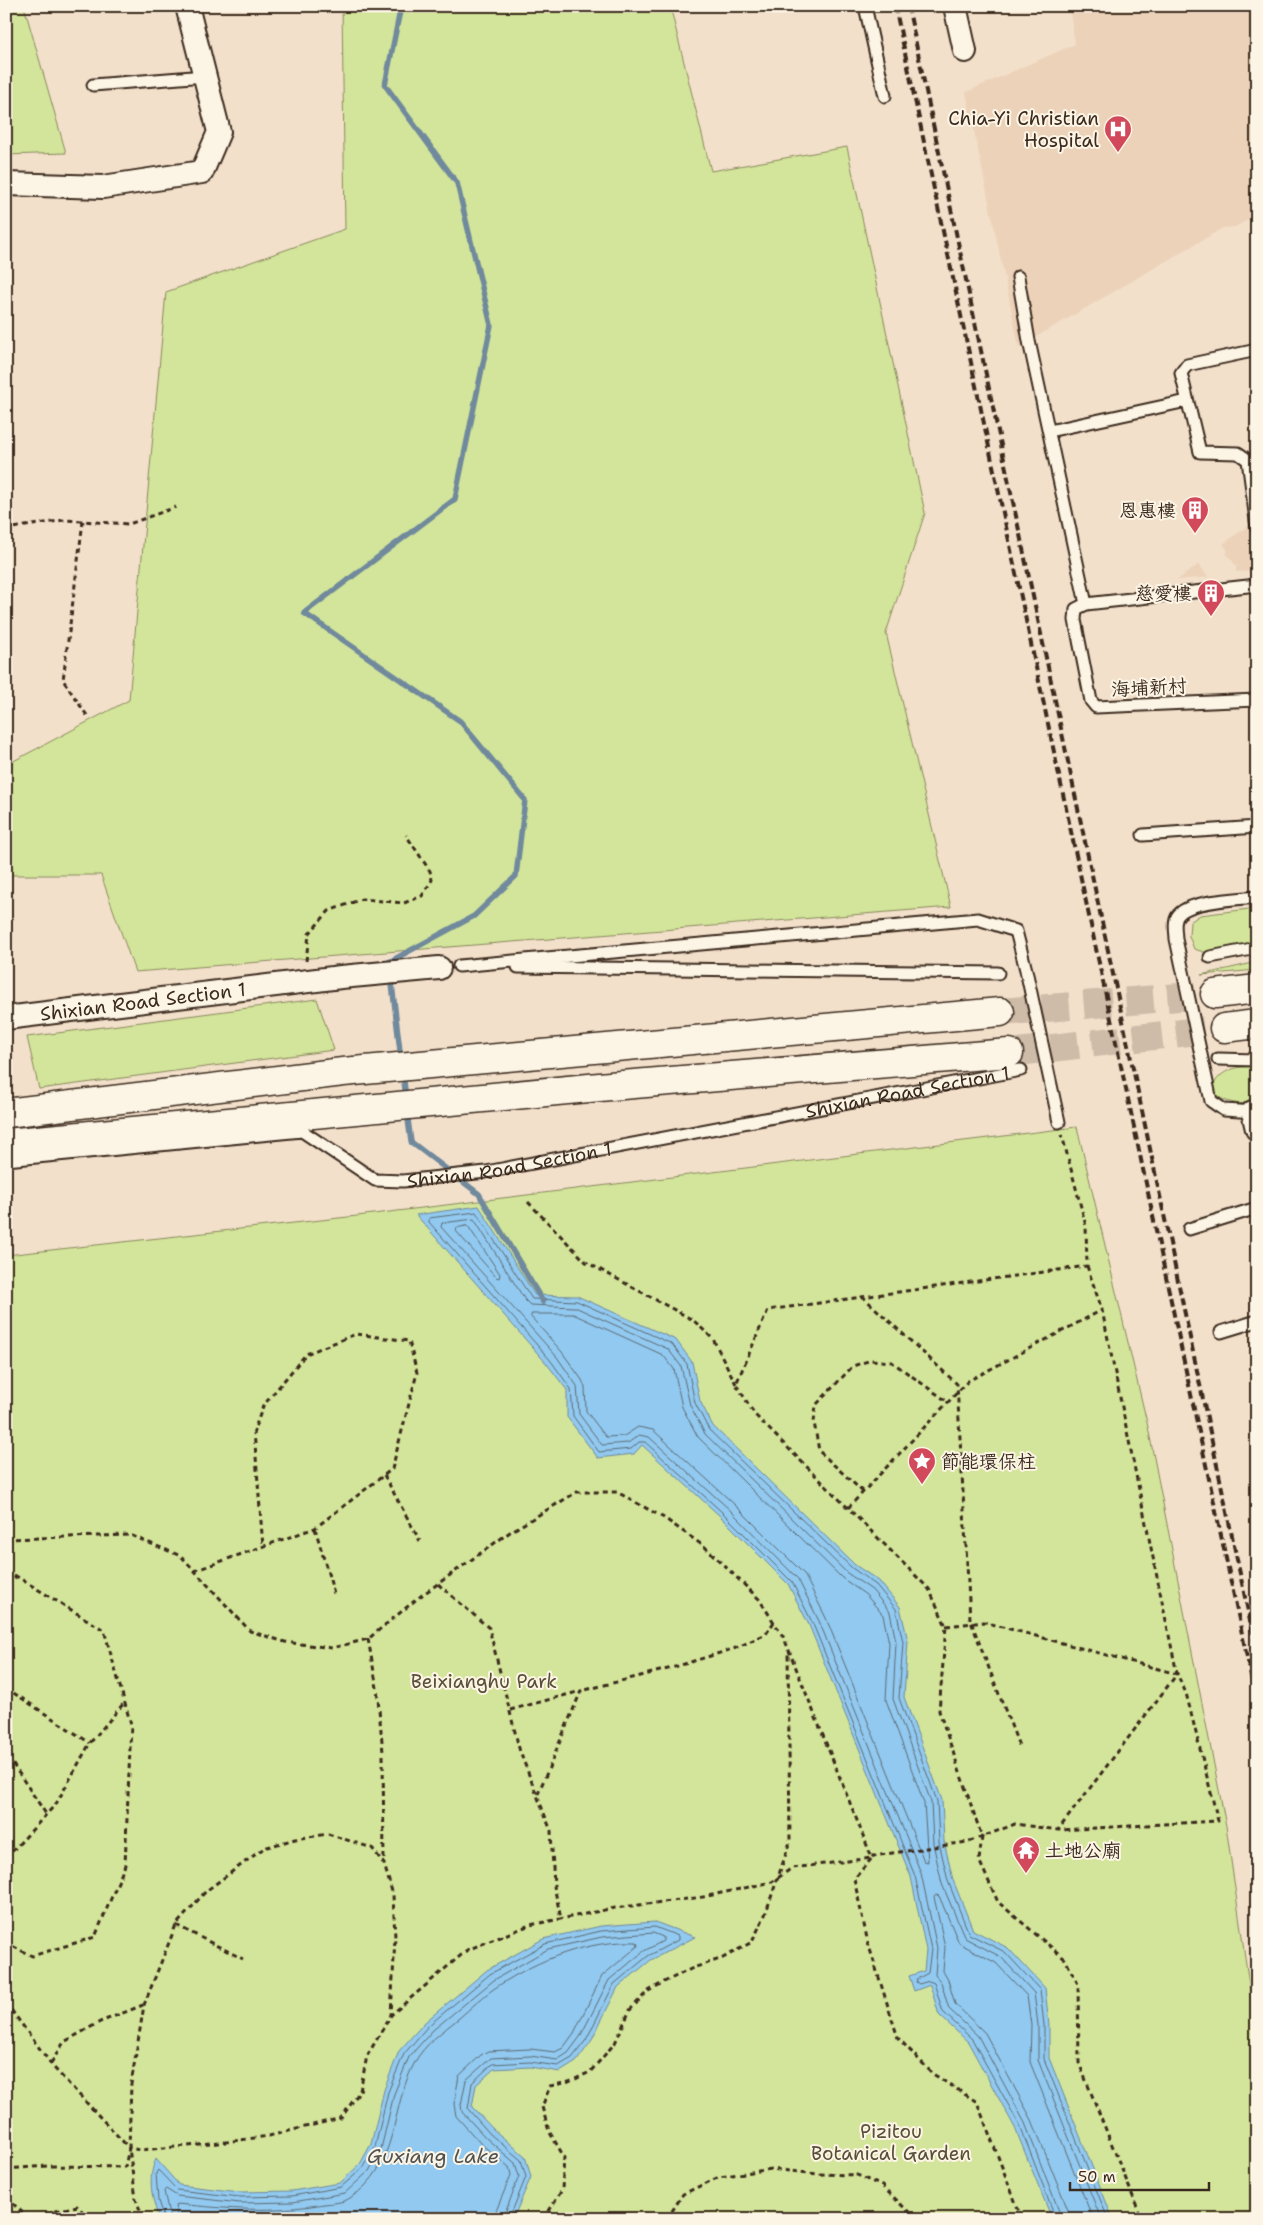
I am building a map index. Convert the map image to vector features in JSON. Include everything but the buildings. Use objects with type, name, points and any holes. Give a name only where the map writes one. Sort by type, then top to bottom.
[{"type":"street","points":[[6,184],[102,187],[202,172],[219,132],[187,6]]},
{"type":"street","points":[[955,6],[964,51]]},
{"type":"street","name":"Shixian Road Section 1","points":[[6,1018],[341,977],[449,967]]},
{"type":"street","points":[[1215,994],[1257,989]]},
{"type":"street","points":[[10,1149],[7,1111],[343,1072],[1000,1012]]},
{"type":"street","points":[[1224,1028],[1257,1024]]},
{"type":"street","name":"Shixian Road Section 1","points":[[10,1149],[474,1098],[1015,1061]]},
{"type":"lane","points":[[865,6],[885,96]]},
{"type":"lane","points":[[93,85],[205,76]]},
{"type":"lane","points":[[1018,277],[1029,341],[1086,604],[1257,585]]},
{"type":"lane","points":[[1256,523],[1252,459],[1238,453],[1200,452],[1182,373],[1186,365],[1257,350]]},
{"type":"lane","points":[[1049,431],[1187,401]]},
{"type":"lane","name":"海埔新村","points":[[1086,604],[1076,609],[1075,620],[1091,701],[1096,707],[1257,700]]},
{"type":"lane","points":[[1143,835],[1257,827]]},
{"type":"lane","points":[[1255,1117],[1224,1110],[1211,1101],[1176,939],[1176,920],[1181,912],[1190,905],[1257,897]]},
{"type":"lane","points":[[449,967],[978,919],[1016,931],[1059,1122]]},
{"type":"lane","points":[[1210,958],[1257,948]]},
{"type":"lane","name":"Shixian Road Section 1","points":[[449,967],[998,973]]},
{"type":"lane","points":[[1218,1059],[1257,1060]]},
{"type":"lane","name":"Shixian Road Section 1","points":[[10,1149],[302,1131],[375,1180],[403,1181],[486,1172],[1015,1061]]},
{"type":"lane","points":[[1189,1229],[1257,1208]]},
{"type":"lane","points":[[1221,1332],[1257,1321]]},
{"type":"path","points":[[6,529],[65,520],[129,524],[176,507]]},
{"type":"path","points":[[83,521],[63,680],[88,717]]},
{"type":"path","points":[[304,982],[309,934],[329,910],[362,900],[404,902],[422,896],[432,880],[430,871],[406,835]]},
{"type":"path","points":[[1022,2219],[977,2102],[933,2074],[898,2038],[868,1943],[854,1879],[873,1856],[966,1842],[1015,1824],[1058,1830],[1218,1821],[1186,1693],[1178,1674],[1102,1310],[1087,1266],[1086,1226],[1059,1122]]},
{"type":"path","points":[[528,1202],[586,1262],[693,1320],[713,1339],[736,1384],[755,1415],[930,1589],[946,1626],[939,1711],[982,1836],[979,1860],[998,1902],[1065,1959],[1078,1984],[1079,2064],[1142,2219]]},
{"type":"path","points":[[736,1384],[768,1310],[1087,1266]]},
{"type":"path","points":[[861,1296],[942,1368],[957,1384],[970,1619],[1019,1746]]},
{"type":"path","points":[[848,1508],[968,1381],[1102,1310]]},
{"type":"path","points":[[194,1571],[263,1547],[315,1528],[392,1469],[417,1373],[409,1341],[356,1334],[306,1354],[264,1406],[254,1431],[263,1547]]},
{"type":"path","points":[[863,1492],[820,1451],[814,1422],[816,1404],[853,1366],[871,1360],[892,1362],[948,1402]]},
{"type":"path","points":[[384,1475],[420,1541]]},
{"type":"path","points":[[6,1539],[130,1536],[181,1556],[250,1631],[285,1642],[332,1648],[368,1639],[438,1584],[510,1532],[577,1492],[617,1492],[664,1518],[706,1547],[759,1599],[788,1648],[872,1858]]},
{"type":"path","points":[[315,1528],[334,1594]]},
{"type":"path","points":[[6,1572],[16,1576],[104,1630],[131,1725],[125,1865],[96,1937],[32,1956],[6,1943]]},
{"type":"path","points":[[6,1583],[16,1576]]},
{"type":"path","points":[[438,1584],[489,1628],[520,1752],[551,1831],[554,1886],[561,1919]]},
{"type":"path","points":[[510,1710],[668,1669],[736,1648],[766,1634],[774,1622]]},
{"type":"path","points":[[946,1626],[984,1622],[1178,1674]]},
{"type":"path","points":[[368,1639],[377,1688],[383,1752],[384,1864],[393,1894],[395,1938],[391,2015]]},
{"type":"path","points":[[544,2219],[562,2190],[564,2157],[549,2131],[542,2107],[550,2086],[570,2082],[590,2072],[615,2043],[630,2010],[647,1992],[693,1968],[723,1958],[752,1942],[765,1915],[775,1880],[790,1842],[788,1648]]},
{"type":"path","points":[[1058,1830],[1178,1674]]},
{"type":"path","points":[[6,1688],[90,1743]]},
{"type":"path","points":[[538,1794],[581,1691]]},
{"type":"path","points":[[6,1858],[56,1804],[90,1743],[125,1703]]},
{"type":"path","points":[[6,1759],[10,1760],[46,1814]]},
{"type":"path","points":[[143,2219],[136,2199],[129,2148],[131,2084],[144,2005],[176,1925],[206,1891],[264,1848],[295,1839],[328,1834],[372,1848],[384,1864]]},
{"type":"path","points":[[6,2003],[51,2064],[129,2148],[140,2150],[167,2148],[269,2136],[341,2118],[360,2091],[367,2056],[391,2015],[467,1950],[530,1925],[615,1908],[703,1897],[775,1880],[792,1868],[872,1858]]},
{"type":"path","points":[[176,1925],[242,1959]]},
{"type":"path","points":[[51,2064],[64,2042],[100,2022],[144,2005]]},
{"type":"path","points":[[6,2168],[48,2166],[125,2167],[129,2148]]},
{"type":"path","points":[[667,2219],[683,2194],[719,2177],[771,2169],[818,2174],[857,2175],[882,2186],[916,2219]]},
{"type":"path","points":[[6,2197],[29,2219]]},
{"type":"path","points":[[51,2219],[56,2211],[77,2206],[90,2219]]},
{"type":"shaded area","name":"Chia-Yi Christian Hospital","points":[[1069,6],[1257,6],[1257,215],[1235,227],[1223,228],[1019,347],[966,92],[1075,44]]},
{"type":"shaded area","points":[[1249,525],[1257,564],[1251,571],[1236,572],[1236,566],[1226,553],[1228,551],[1223,544]]},
{"type":"shaded area","points":[[1199,564],[1208,577],[1177,580]]},
{"type":"green space","points":[[6,6],[24,6],[66,153],[6,155]]},
{"type":"green space","points":[[342,6],[670,6],[711,171],[847,147],[925,513],[886,633],[951,907],[135,972],[101,875],[6,875],[6,765],[129,700],[166,292],[345,229]]},
{"type":"green space","points":[[1257,908],[1257,941],[1207,953],[1194,949],[1189,936],[1190,922],[1200,915]]},
{"type":"green space","points":[[1257,962],[1257,970],[1201,975]]},
{"type":"green space","points":[[317,999],[334,1050],[39,1089],[27,1037]]},
{"type":"green space","points":[[1257,1067],[1257,1103],[1236,1103],[1217,1096],[1214,1084],[1222,1074],[1232,1069]]},
{"type":"green space","name":"Beixianghu Park","points":[[1077,1127],[1148,1427],[1226,1826],[1257,2040],[1257,2219],[6,2219],[6,1255],[357,1216]]},
{"type":"water","points":[[479,1206],[535,1295],[577,1296],[676,1340],[692,1362],[700,1401],[713,1426],[855,1565],[879,1581],[900,1607],[908,1641],[904,1697],[942,1800],[944,1841],[953,1880],[973,1930],[1008,1948],[1045,1988],[1049,2025],[1049,2058],[1113,2219],[1052,2219],[1015,2128],[968,2042],[939,2015],[930,1985],[914,1991],[909,1976],[924,1971],[926,1950],[911,1877],[809,1625],[788,1584],[721,1517],[642,1445],[634,1454],[598,1458],[567,1417],[567,1390],[547,1364],[416,1215]]},
{"type":"water","name":"Guxiang Lake","points":[[655,1922],[695,1937],[651,1960],[618,1987],[590,2043],[576,2062],[560,2072],[530,2067],[494,2069],[476,2085],[472,2107],[494,2130],[525,2156],[531,2177],[513,2219],[159,2219],[154,2204],[151,2181],[156,2159],[179,2185],[240,2192],[292,2191],[340,2183],[360,2164],[371,2144],[384,2090],[399,2051],[425,2022],[487,1970],[543,1939],[601,1926]]},
{"type":"waterway","points":[[390,967],[389,962],[474,916],[516,876],[525,800],[460,721],[304,613],[455,499],[491,325],[457,183],[385,85],[401,6]]},
{"type":"waterway","points":[[391,976],[401,1059]]},
{"type":"waterway","points":[[403,1073],[406,1098]]},
{"type":"waterway","points":[[407,1112],[411,1142],[479,1194],[543,1302]]},
{"type":"tunnel","points":[[1000,1012],[1215,994]]},
{"type":"tunnel","points":[[1009,1053],[1224,1028]]},
{"type":"railway","points":[[895,6],[1257,1704]]},
{"type":"railway","points":[[908,6],[1257,1654]]},
{"type":"place","name":"Chia-Yi Christian Hospital","points":[[1118,153]]},
{"type":"place","name":"恩惠樓","points":[[1195,534]]},
{"type":"place","name":"慈愛樓","points":[[1211,617]]},
{"type":"place","name":"節能環保柱","points":[[922,1485]]},
{"type":"place","name":"土地公廟","points":[[1026,1874]]},
{"type":"park label","name":"Pizitou Botanical Garden","points":[[891,2142]]}]
